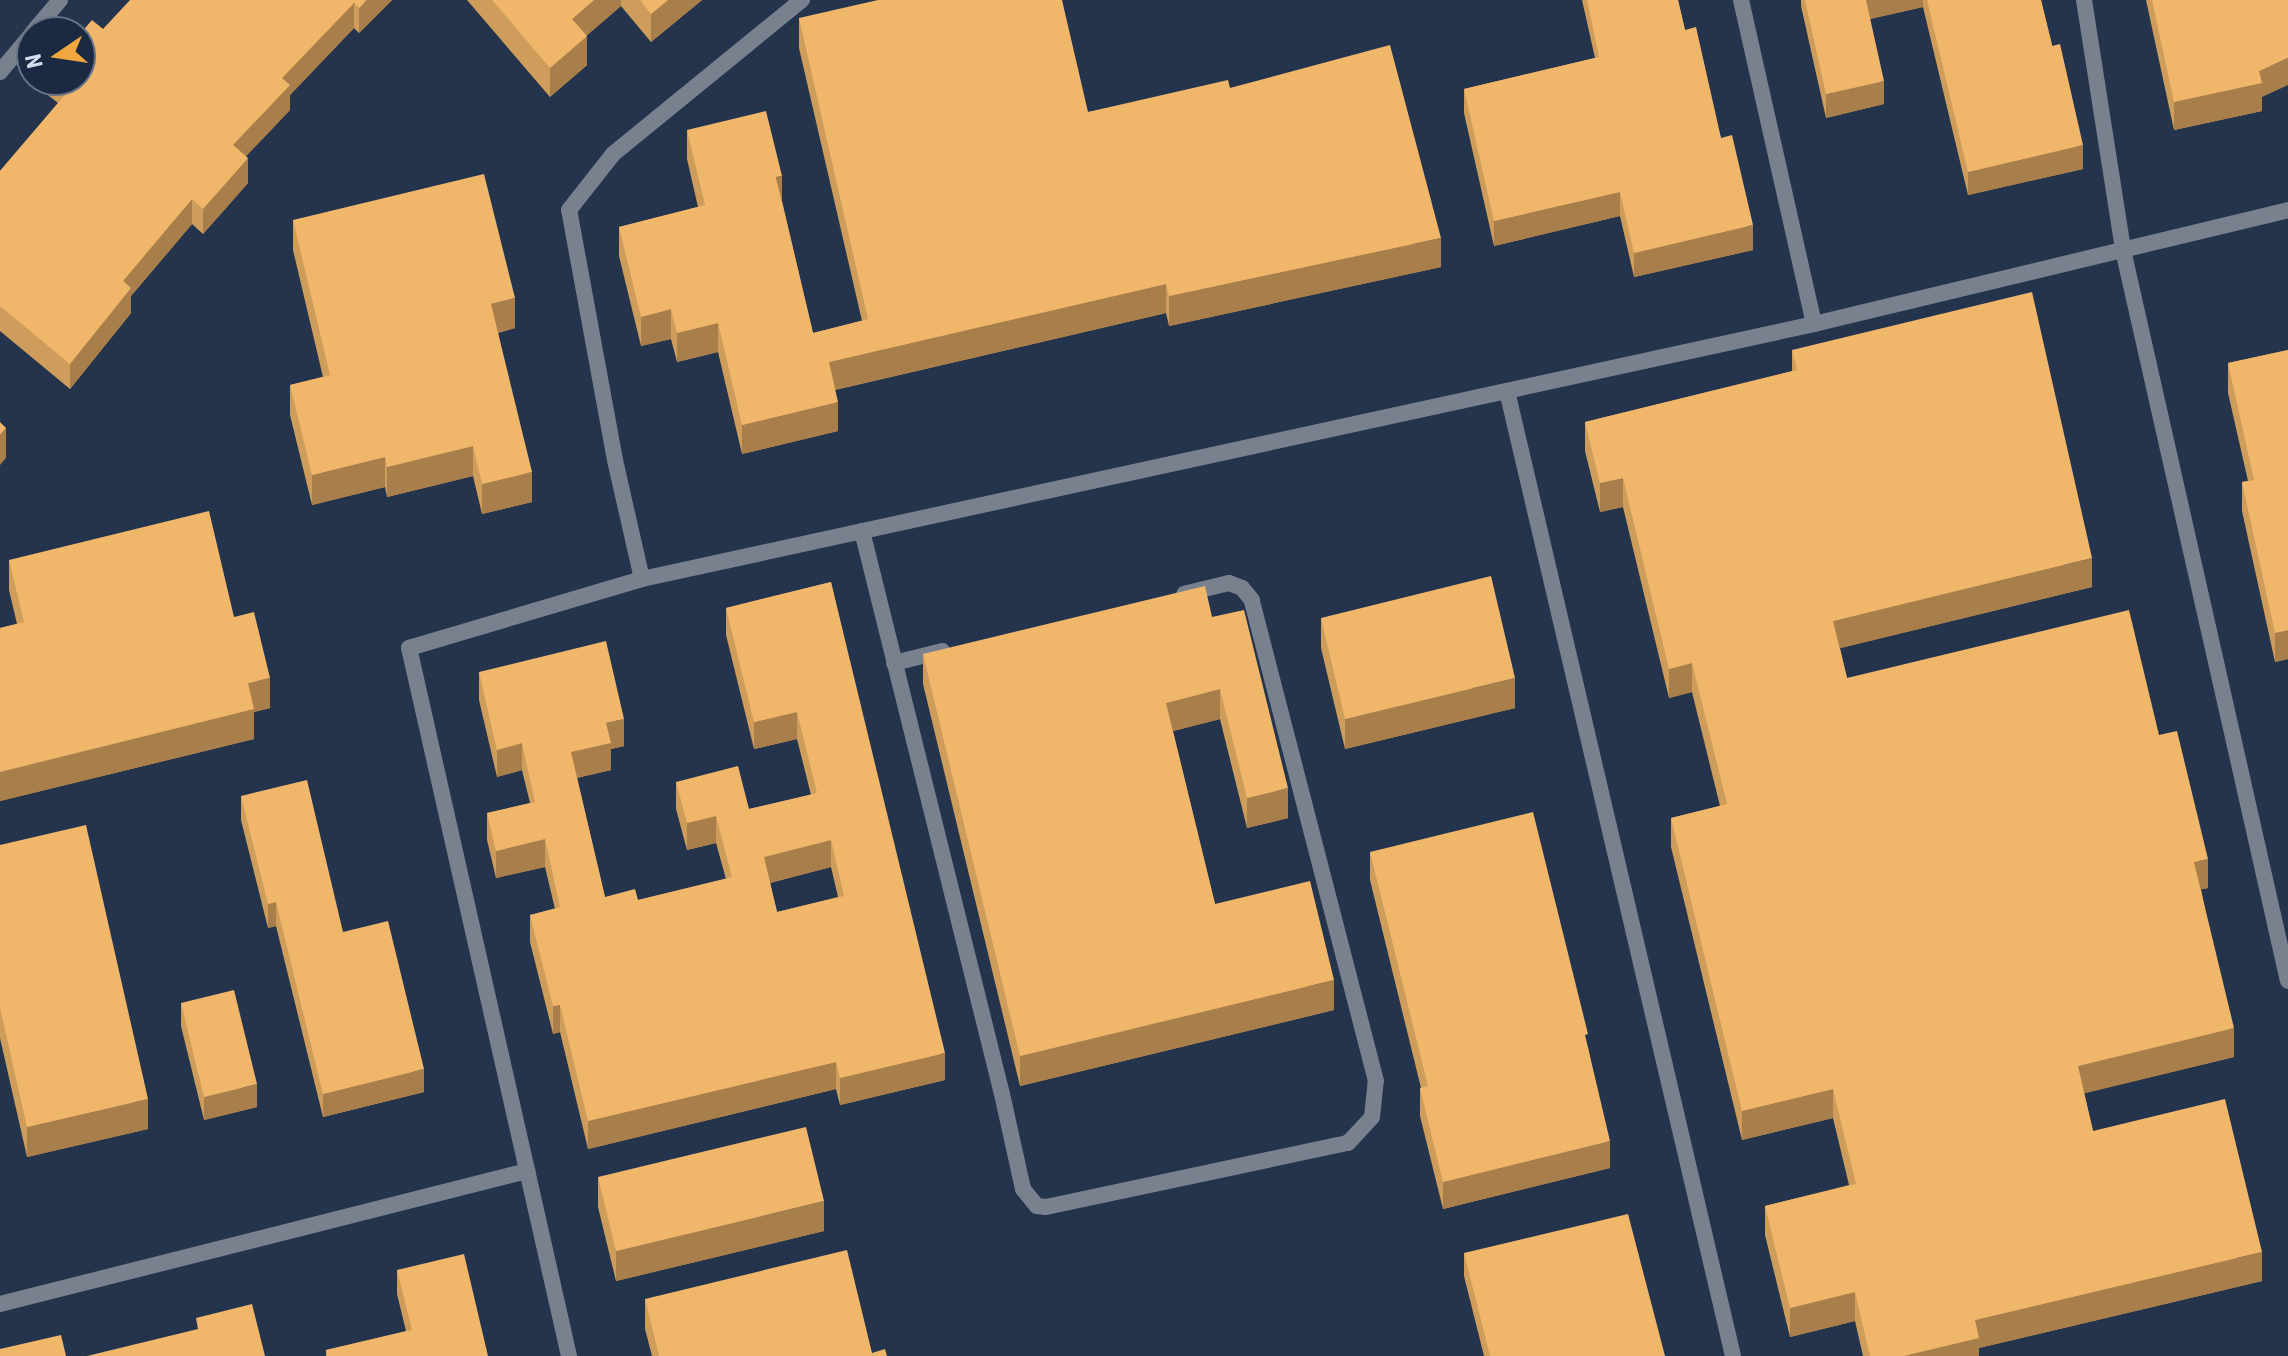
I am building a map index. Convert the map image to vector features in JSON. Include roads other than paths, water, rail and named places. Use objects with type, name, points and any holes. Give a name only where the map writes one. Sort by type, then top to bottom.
[{"type":"street","points":[[47,16],[60,0]]},
{"type":"street","points":[[642,579],[615,460],[569,210],[613,154],[802,0]]},
{"type":"street","points":[[1741,0],[1814,324]]},
{"type":"street","points":[[2084,0],[2123,250],[2288,981]]},
{"type":"street","points":[[0,72],[16,53]]},
{"type":"street","points":[[569,1356],[409,648],[642,579],[1814,324],[2288,210]]},
{"type":"street","points":[[1507,391],[1733,1356]]},
{"type":"street","points":[[862,531],[1023,1189],[1037,1206],[1046,1207],[1348,1143],[1372,1117],[1376,1081],[1252,600],[1242,588],[1229,583],[1171,597]]},
{"type":"street","points":[[894,663],[953,649]]},
{"type":"street","points":[[0,1304],[527,1171]]}]
